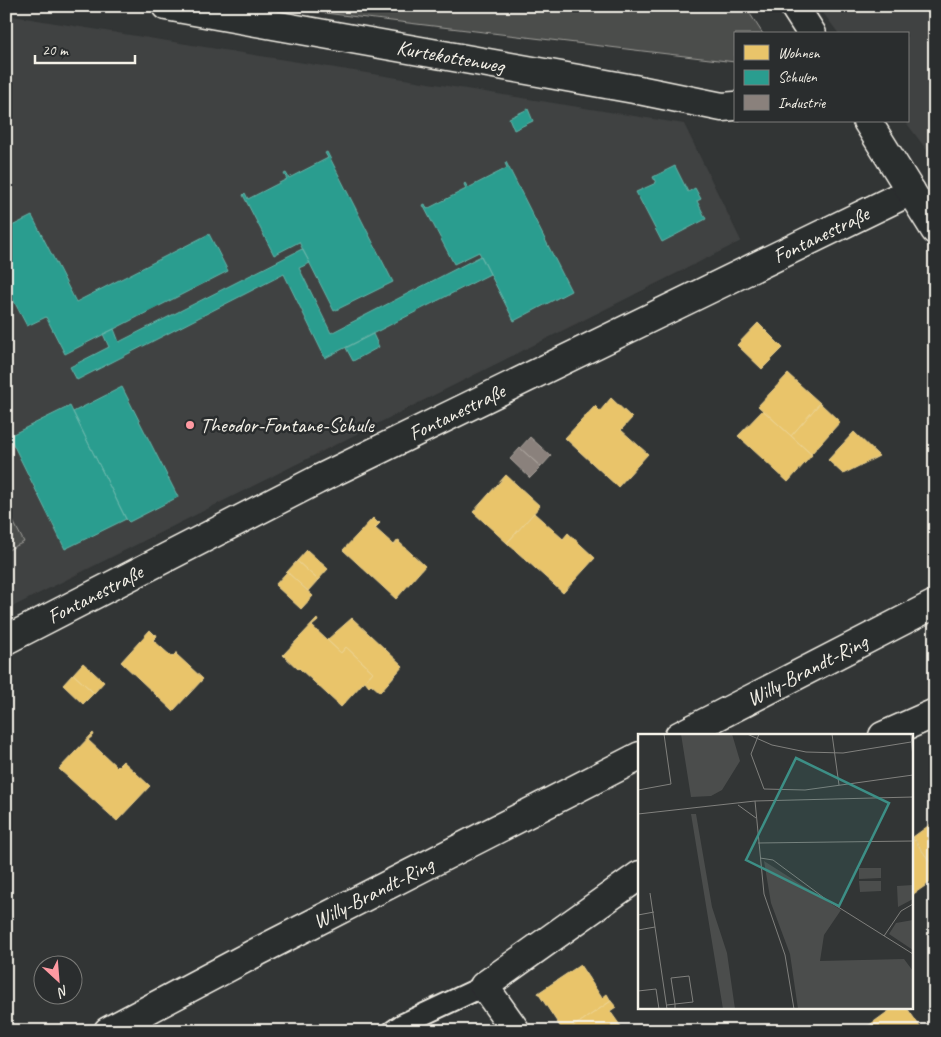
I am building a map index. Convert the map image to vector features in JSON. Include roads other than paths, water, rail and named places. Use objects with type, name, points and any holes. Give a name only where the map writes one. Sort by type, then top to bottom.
[{"type":"street","name":"Kurtekottenweg","points":[[166,6],[528,70],[722,107],[734,106]]},
{"type":"street","points":[[794,6],[811,32]]},
{"type":"street","points":[[868,122],[935,230]]},
{"type":"street","name":"Fontanestraße","points":[[6,640],[317,480],[911,191]]},
{"type":"street","name":"Willy-Brandt-Ring","points":[[682,734],[935,604]]},
{"type":"street","points":[[887,734],[935,713]]},
{"type":"street","name":"Willy-Brandt-Ring","points":[[108,1031],[256,952],[638,757]]},
{"type":"street","points":[[516,1031],[484,986],[638,876]]},
{"type":"lane","points":[[394,1031],[403,1024],[484,986]]},
{"type":"place","name":"Theodor-Fontane-Schule","points":[[190,425]]}]
